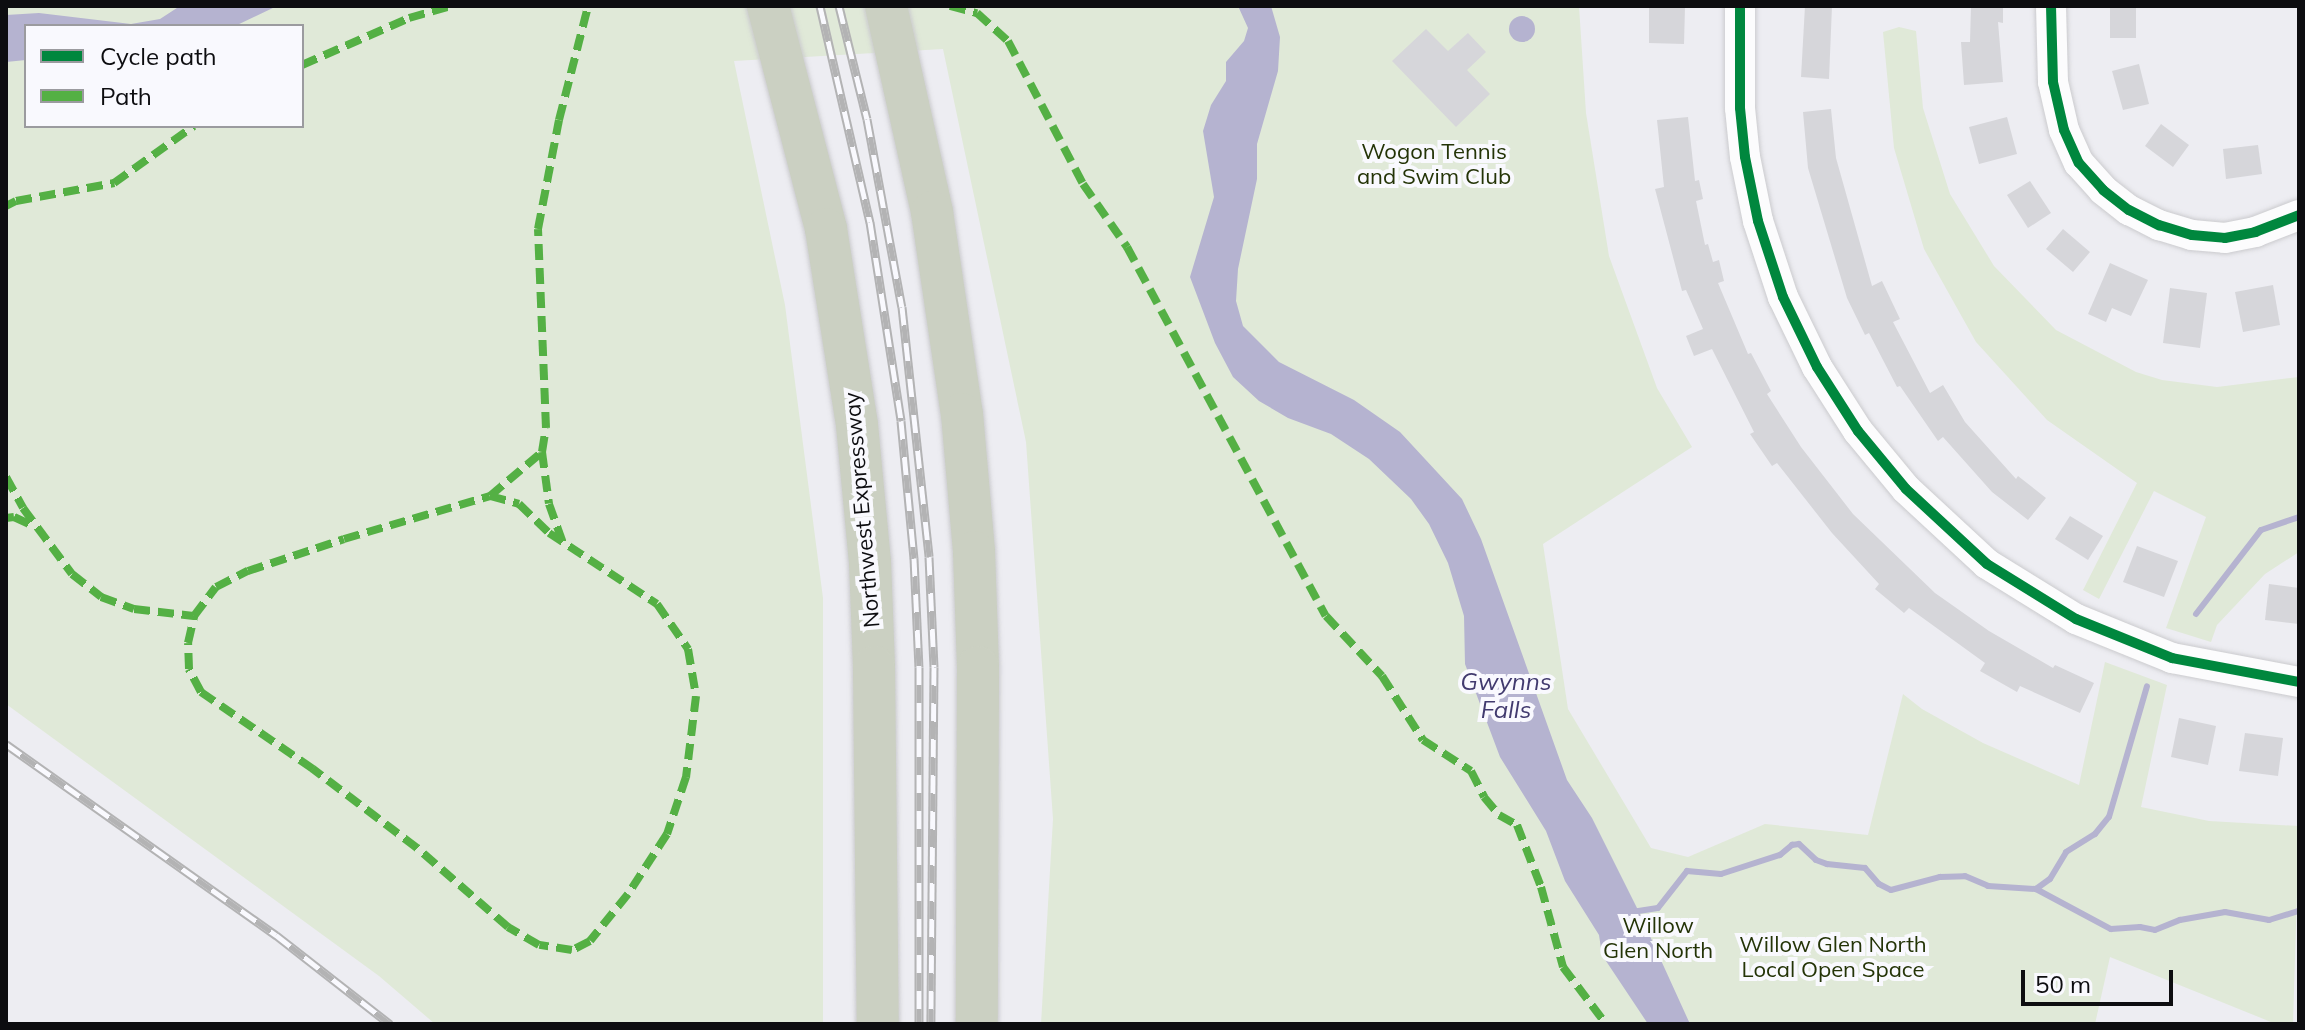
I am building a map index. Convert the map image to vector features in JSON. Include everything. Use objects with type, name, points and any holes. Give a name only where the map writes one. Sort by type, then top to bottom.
[{"type":"highway","name":"Northwest Expressway","points":[[768,6],[826,229],[857,425],[870,562],[879,914],[878,1024]]},
{"type":"highway","points":[[886,6],[912,119],[946,301],[962,414],[974,552],[978,667],[977,1024]]},
{"type":"street","points":[[1740,6],[1740,108],[1758,221],[1783,297],[1817,367],[1858,431],[1896,477],[1946,529],[1987,564],[2076,619],[2172,658],[2299,682]]},
{"type":"street","points":[[2051,6],[2053,82],[2064,130],[2079,163],[2103,190],[2129,210],[2159,225],[2192,235],[2225,238],[2255,232],[2299,215]]},
{"type":"green space","points":[[6,6],[1579,6],[1586,113],[1609,256],[1657,388],[1692,447],[1543,544],[1568,709],[1651,848],[1688,857],[1765,824],[1868,835],[1903,694],[1922,709],[1983,743],[2079,785],[2105,662],[2167,685],[2141,807],[2209,821],[2299,826],[2293,1024],[2276,1024],[2110,957],[2095,1024],[1041,1024],[1053,819],[1026,442],[943,49],[734,61],[785,305],[823,598],[823,1024],[435,1024],[379,976],[6,704]]},
{"type":"green space","points":[[1899,27],[1916,31],[1923,108],[1950,194],[1994,266],[2056,330],[2136,372],[2162,380],[2217,387],[2299,377],[2299,552],[2265,574],[2217,625],[2211,642],[2166,628],[2206,517],[2154,491],[2099,599],[2083,590],[2137,483],[2047,420],[1976,342],[1924,249],[1894,148],[1883,32]]},
{"type":"water","points":[[180,6],[277,6],[239,24],[131,24],[160,19]]},
{"type":"water","name":"Gwynns Falls","points":[[1238,6],[1271,6],[1280,37],[1278,71],[1257,144],[1257,179],[1238,269],[1236,301],[1243,326],[1279,362],[1354,400],[1400,432],[1462,499],[1481,539],[1567,780],[1592,818],[1690,1024],[1648,1024],[1602,955],[1599,935],[1565,881],[1546,831],[1500,757],[1465,664],[1464,616],[1448,563],[1429,524],[1411,499],[1369,459],[1331,434],[1288,418],[1259,401],[1233,377],[1215,343],[1190,277],[1214,197],[1203,131],[1211,105],[1226,81],[1226,62],[1244,41],[1248,28]]},
{"type":"water","points":[[39,13],[131,24],[24,24],[24,60],[6,62],[6,15]]},
{"type":"water","points":[[1522,16],[1531,20],[1535,29],[1531,38],[1522,42],[1513,38],[1509,29],[1513,20]]},
{"type":"building","points":[[1649,6],[1685,7],[1684,44],[1649,43]]},
{"type":"building","points":[[1805,6],[1832,6],[1829,79],[1801,77]]},
{"type":"building","points":[[1971,6],[2003,6],[2003,23],[1998,22],[2003,82],[1964,85],[1961,42],[1970,42]]},
{"type":"building","points":[[2110,6],[2136,6],[2136,38],[2110,38]]},
{"type":"building","points":[[1426,29],[1448,51],[1468,33],[1486,52],[1467,70],[1490,94],[1456,127],[1392,61]]},
{"type":"building","points":[[2139,64],[2149,104],[2123,110],[2112,71]]},
{"type":"building","points":[[1831,109],[1836,158],[1872,286],[1882,281],[1900,319],[1893,322],[1930,393],[1943,385],[1965,422],[2016,479],[2018,476],[2046,498],[2028,520],[1992,492],[1943,437],[1938,441],[1900,386],[1897,387],[1869,333],[1865,335],[1847,298],[1808,168],[1803,112]]},
{"type":"building","points":[[1688,117],[1695,181],[1699,180],[1703,199],[1696,201],[1705,245],[1708,244],[1713,262],[1719,260],[1724,281],[1718,283],[1748,354],[1751,353],[1771,391],[1767,394],[1801,447],[1853,514],[1935,593],[1989,631],[2053,668],[2055,665],[2094,683],[2080,713],[2020,686],[2017,692],[1980,671],[1985,663],[1909,608],[1904,613],[1875,589],[1879,584],[1832,533],[1777,463],[1772,466],[1750,434],[1754,432],[1712,349],[1694,356],[1686,336],[1703,329],[1686,290],[1682,291],[1655,189],[1664,187],[1657,120]]},
{"type":"building","points":[[2007,117],[2017,154],[1979,164],[1969,127]]},
{"type":"building","points":[[2161,124],[2189,145],[2173,167],[2145,146]]},
{"type":"building","points":[[2258,145],[2262,174],[2226,179],[2223,149]]},
{"type":"building","points":[[2030,181],[2051,213],[2028,228],[2007,195]]},
{"type":"building","points":[[2063,229],[2090,252],[2073,272],[2046,249]]},
{"type":"building","points":[[2110,263],[2148,280],[2131,316],[2112,308],[2106,322],[2088,314]]},
{"type":"building","points":[[2273,285],[2280,325],[2243,332],[2235,292]]},
{"type":"building","points":[[2170,288],[2207,293],[2200,348],[2163,343]]},
{"type":"building","points":[[2070,516],[2103,536],[2088,560],[2055,539]]},
{"type":"building","points":[[2137,546],[2178,561],[2164,597],[2123,582]]},
{"type":"building","points":[[2269,584],[2299,588],[2299,624],[2265,620]]},
{"type":"building","points":[[2179,718],[2216,726],[2208,765],[2171,757]]},
{"type":"building","points":[[2245,733],[2283,738],[2278,776],[2239,771]]},
{"type":"waterway","points":[[2196,614],[2261,530],[2299,517]]},
{"type":"waterway","points":[[2036,889],[2050,879],[2066,852],[2095,834],[2109,817],[2147,686]]},
{"type":"waterway","points":[[1632,912],[1658,908],[1687,871],[1721,874],[1780,855],[1792,845],[1799,844],[1816,860],[1865,868],[1879,884],[1891,890],[1940,877],[1965,876],[1988,886],[2036,889],[2111,929],[2140,927],[2155,930],[2180,920],[2225,912],[2269,920],[2299,911]]},
{"type":"railway","points":[[820,6],[870,222],[901,421],[914,558],[919,667],[919,1024]]},
{"type":"railway","points":[[839,6],[867,119],[902,307],[929,557],[934,667],[931,1024]]},
{"type":"railway","points":[[6,744],[276,935],[390,1024]]},
{"type":"marked path","points":[[304,64],[409,18],[451,6]]},
{"type":"marked path","points":[[490,496],[542,452],[546,428],[538,229],[559,120],[588,6]]},
{"type":"marked path","points":[[950,6],[977,13],[1008,41],[1083,184],[1127,247],[1326,616],[1382,676],[1423,740],[1471,771],[1484,797],[1499,815],[1517,825],[1541,887],[1563,967],[1606,1024]]},
{"type":"marked path","points":[[6,206],[16,201],[114,183],[191,128]]},
{"type":"marked path","points":[[542,452],[549,504],[563,543]]},
{"type":"marked path","points":[[6,477],[23,508],[72,574],[101,597],[134,609],[194,616]]},
{"type":"marked path","points":[[490,496],[519,504],[549,533],[657,604],[688,649],[696,696],[686,777],[667,834],[628,894],[590,941],[572,950],[539,945],[508,927],[417,848],[313,769],[201,692],[189,669],[188,643],[194,616],[216,587],[248,571],[344,539],[490,496]]},
{"type":"marked path","points":[[6,518],[14,517],[35,527]]},
{"type":"cycle path","points":[[1740,6],[1740,108],[1745,157],[1758,221],[1783,297],[1817,367],[1858,431],[1906,489],[1987,564],[2076,619],[2172,658],[2299,682]]},
{"type":"cycle path","points":[[2051,6],[2053,82],[2064,130],[2079,163],[2103,190],[2129,210],[2159,225],[2192,235],[2225,238],[2255,232],[2299,215]]},
{"type":"park label","name":"Wogon Tennis and Swim Club","points":[[1434,164]]},
{"type":"park label","name":"Willow Glen North","points":[[1658,938]]},
{"type":"park label","name":"Willow Glen North Local Open Space","points":[[1833,956]]}]
